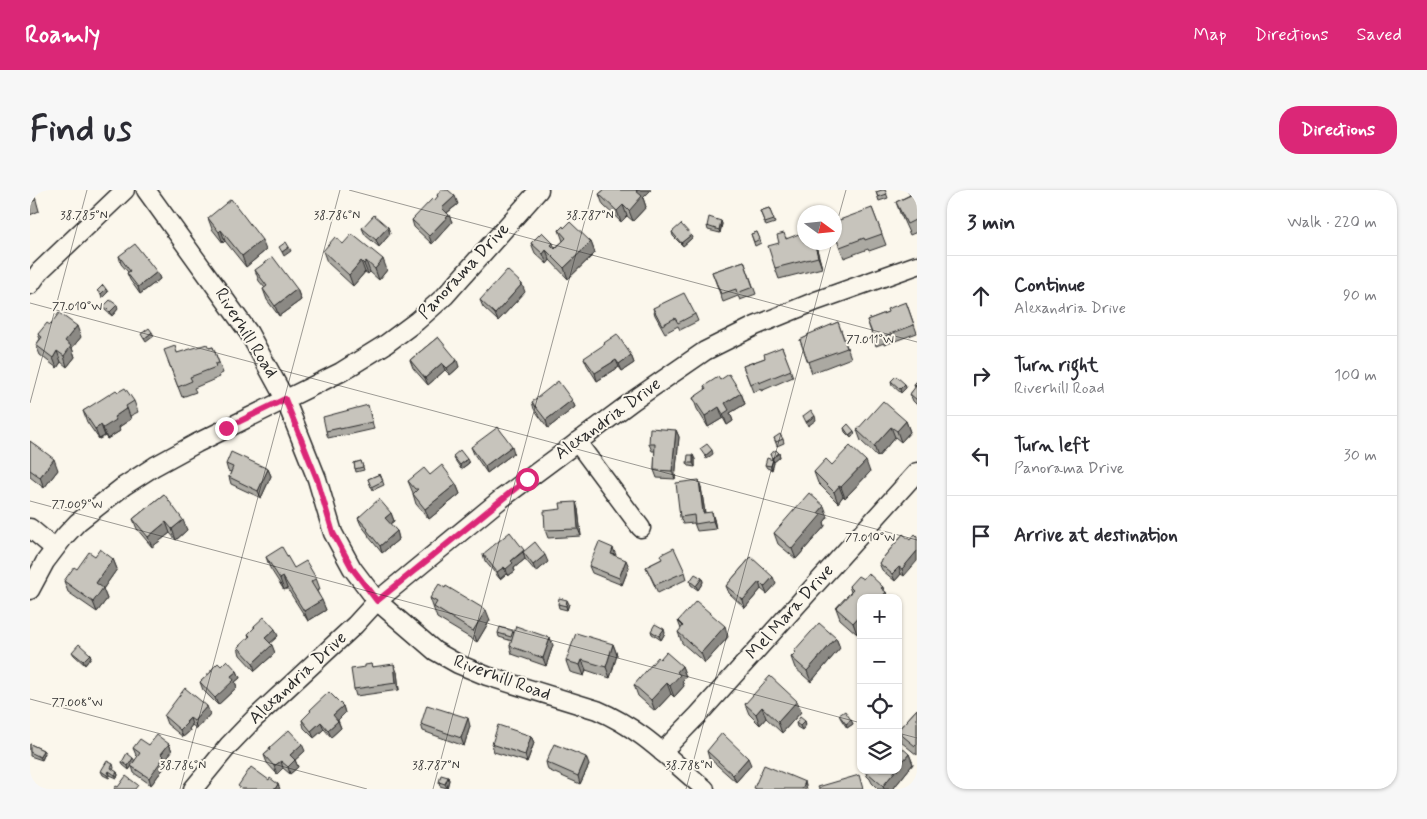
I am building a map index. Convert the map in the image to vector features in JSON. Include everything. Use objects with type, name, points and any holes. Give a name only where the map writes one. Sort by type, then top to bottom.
[{"type":"street","points":[[30,285],[40,272],[125,190]]},
{"type":"street","name":"Riverhill Road","points":[[146,190],[250,333],[285,399],[317,479],[333,533],[352,568],[377,601],[408,629],[449,660],[482,674],[612,716],[636,730],[705,789]]},
{"type":"street","name":"Panorama Drive","points":[[30,590],[54,548],[78,522],[132,481],[197,443],[359,362],[417,321],[445,296],[539,190]]},
{"type":"street","name":"Alexandria Drive","points":[[194,789],[228,745],[355,625],[377,601],[501,499],[577,442],[712,347],[754,326],[793,310],[917,265]]},
{"type":"street","points":[[577,442],[641,528]]},
{"type":"street","name":"Mel Mara Drive","points":[[662,752],[710,702],[917,472]]},
{"type":"street","points":[[30,528],[54,548]]},
{"type":"building","points":[[30,190],[36,200],[30,202]]},
{"type":"building","points":[[441,190],[448,190],[455,196],[442,208],[449,215],[429,236],[412,220],[432,199],[434,201]]},
{"type":"building","points":[[604,190],[637,190],[642,196],[629,211],[623,205],[617,211],[599,194]]},
{"type":"building","points":[[885,190],[887,194],[878,197],[876,192]]},
{"type":"building","points":[[908,190],[917,190],[917,219],[907,224],[896,202],[911,195]]},
{"type":"building","points":[[231,199],[262,240],[242,256],[221,230],[219,232],[208,218]]},
{"type":"building","points":[[769,208],[774,220],[765,223],[760,211]]},
{"type":"building","points":[[872,208],[882,234],[842,246],[842,219]]},
{"type":"building","points":[[374,215],[388,227],[376,240],[362,228]]},
{"type":"building","points":[[709,217],[721,221],[719,230],[707,226]]},
{"type":"building","points":[[570,222],[591,242],[564,268],[546,250],[543,254],[531,243],[542,232],[553,243],[551,245],[555,249],[566,238],[559,230]]},
{"type":"building","points":[[681,224],[691,235],[681,243],[672,232]]},
{"type":"building","points":[[757,232],[760,239],[754,242],[751,234]]},
{"type":"building","points":[[784,233],[786,239],[797,235],[797,250],[816,250],[818,257],[775,268],[768,246],[779,243],[777,235]]},
{"type":"building","points":[[352,234],[383,259],[375,269],[366,261],[364,264],[361,261],[349,275],[323,251],[335,237],[343,244]]},
{"type":"building","points":[[286,242],[289,247],[282,252],[279,247]]},
{"type":"building","points":[[135,244],[157,272],[138,287],[127,273],[130,271],[119,256]]},
{"type":"building","points":[[273,257],[297,289],[275,306],[263,289],[267,286],[255,270]]},
{"type":"building","points":[[744,261],[753,287],[737,293],[736,289],[721,294],[712,272]]},
{"type":"building","points":[[507,270],[522,284],[495,314],[480,300]]},
{"type":"building","points":[[103,285],[106,289],[101,294],[97,291]]},
{"type":"building","points":[[684,293],[695,314],[678,323],[675,318],[662,325],[653,308]]},
{"type":"building","points":[[110,300],[117,305],[110,312],[104,306]]},
{"type":"building","points":[[906,302],[914,325],[882,337],[874,338],[867,320],[888,312],[887,309]]},
{"type":"building","points":[[59,313],[77,326],[65,341],[71,346],[64,356],[57,351],[53,358],[36,345],[42,337],[38,334],[47,323],[50,325]]},
{"type":"building","points":[[838,322],[847,348],[808,362],[800,340],[807,335]]},
{"type":"building","points":[[149,328],[152,332],[144,339],[141,334]]},
{"type":"building","points":[[617,334],[631,355],[619,364],[616,360],[595,373],[584,358]]},
{"type":"building","points":[[438,337],[457,360],[447,368],[442,363],[425,378],[410,360]]},
{"type":"building","points":[[207,344],[209,348],[213,347],[219,363],[215,364],[216,367],[190,377],[192,381],[178,387],[164,350],[175,346],[177,353]]},
{"type":"building","points":[[782,347],[791,370],[759,383],[758,381],[750,384],[743,366],[765,358],[764,354]]},
{"type":"building","points":[[729,374],[741,393],[725,403],[729,410],[723,414],[719,407],[705,416],[693,398],[706,389],[704,386],[718,377],[720,380]]},
{"type":"building","points":[[896,376],[905,384],[900,389],[891,381]]},
{"type":"building","points":[[558,381],[572,400],[546,420],[532,402]]},
{"type":"building","points":[[917,381],[917,400],[910,394]]},
{"type":"building","points":[[125,388],[134,401],[114,417],[116,420],[103,428],[101,425],[95,429],[83,411],[116,390],[118,392]]},
{"type":"building","points":[[883,401],[906,421],[897,431],[891,427],[874,446],[857,430]]},
{"type":"building","points":[[368,405],[372,422],[326,431],[323,417]]},
{"type":"building","points":[[811,410],[815,416],[806,422],[803,416]]},
{"type":"building","points":[[848,424],[854,431],[849,435],[844,428]]},
{"type":"building","points":[[498,427],[512,446],[485,466],[471,447]]},
{"type":"building","points":[[650,428],[676,430],[672,471],[654,470],[655,444],[649,444]]},
{"type":"building","points":[[780,434],[783,439],[776,442],[774,438]]},
{"type":"building","points":[[30,441],[54,459],[40,477],[30,470]]},
{"type":"building","points":[[707,444],[712,450],[705,456],[700,449]]},
{"type":"building","points":[[850,446],[866,461],[834,492],[814,472],[826,459],[832,465]]},
{"type":"building","points":[[460,450],[467,459],[460,465],[453,456]]},
{"type":"building","points":[[776,450],[779,453],[772,458],[770,454]]},
{"type":"building","points":[[231,452],[268,469],[258,491],[229,477],[233,467],[226,464]]},
{"type":"building","points":[[688,455],[693,455],[693,463],[687,463]]},
{"type":"building","points":[[767,458],[773,460],[771,466],[765,465]]},
{"type":"building","points":[[361,461],[363,467],[355,469],[354,463]]},
{"type":"building","points":[[442,465],[456,484],[425,509],[413,494],[418,489],[415,489],[408,481],[424,468],[430,475]]},
{"type":"building","points":[[380,474],[383,481],[371,487],[368,479]]},
{"type":"building","points":[[699,480],[703,513],[712,512],[713,521],[695,524],[694,515],[680,517],[676,483]]},
{"type":"building","points":[[809,493],[824,506],[818,513],[821,515],[792,549],[774,533]]},
{"type":"building","points":[[164,494],[183,520],[172,529],[166,522],[148,537],[133,519]]},
{"type":"building","points":[[379,499],[391,513],[385,518],[397,531],[380,546],[358,518]]},
{"type":"building","points":[[576,502],[578,529],[545,530],[544,511],[561,509],[560,503]]},
{"type":"building","points":[[510,532],[524,550],[511,561],[513,563],[506,569],[504,567],[497,572],[483,554]]},
{"type":"building","points":[[903,534],[910,540],[915,534],[917,536],[917,551],[902,569],[899,567],[892,574],[879,563]]},
{"type":"building","points":[[535,542],[545,555],[533,565],[523,552]]},
{"type":"building","points":[[599,542],[613,548],[611,554],[626,560],[619,578],[589,566]]},
{"type":"building","points":[[282,547],[294,568],[306,561],[316,578],[311,582],[322,600],[304,611],[283,577],[280,579],[266,557]]},
{"type":"building","points":[[674,548],[685,572],[655,585],[646,567],[662,559],[660,555]]},
{"type":"building","points":[[100,549],[113,559],[96,583],[103,588],[93,602],[64,581],[74,567],[77,569],[89,552],[95,556]]},
{"type":"building","points":[[751,557],[773,577],[764,587],[759,582],[743,600],[726,586]]},
{"type":"building","points":[[868,573],[886,592],[884,594],[857,594],[857,618],[853,623],[836,608],[853,590],[849,586],[858,576],[863,579]]},
{"type":"building","points":[[695,574],[702,578],[696,586],[690,581]]},
{"type":"building","points":[[439,584],[445,588],[446,586],[486,610],[473,631],[434,607],[437,602],[430,598]]},
{"type":"building","points":[[559,598],[567,600],[566,606],[558,604]]},
{"type":"building","points":[[696,601],[725,626],[701,653],[678,632],[683,626],[678,621]]},
{"type":"building","points":[[264,617],[275,629],[265,638],[272,645],[253,663],[238,647],[250,636],[248,634]]},
{"type":"building","points":[[819,623],[836,638],[807,671],[791,657]]},
{"type":"building","points":[[655,624],[664,629],[659,636],[651,631]]},
{"type":"building","points":[[516,626],[550,638],[543,658],[510,646]]},
{"type":"building","points":[[500,627],[513,631],[511,637],[498,633]]},
{"type":"building","points":[[576,633],[613,644],[606,667],[582,660],[580,665],[566,661]]},
{"type":"building","points":[[79,644],[90,654],[83,661],[72,652]]},
{"type":"building","points":[[666,652],[682,666],[677,672],[680,675],[670,686],[667,683],[651,700],[634,685],[658,657],[660,659]]},
{"type":"building","points":[[227,660],[237,671],[231,676],[234,680],[215,698],[200,682],[218,663],[221,666]]},
{"type":"building","points":[[371,664],[372,667],[394,664],[396,683],[354,689],[351,669]]},
{"type":"building","points":[[770,676],[797,701],[778,722],[762,707],[756,714],[745,704]]},
{"type":"building","points":[[185,688],[207,706],[194,721],[190,718],[180,730],[164,716]]},
{"type":"building","points":[[329,692],[343,706],[333,715],[338,721],[328,730],[321,722],[311,731],[302,720]]},
{"type":"building","points":[[427,705],[468,718],[461,738],[421,724]]},
{"type":"building","points":[[917,709],[917,744],[915,746],[902,735],[902,726]]},
{"type":"building","points":[[845,711],[851,720],[846,724],[839,715]]},
{"type":"building","points":[[800,717],[805,721],[800,726],[796,723]]},
{"type":"building","points":[[498,725],[531,736],[525,755],[492,744]]},
{"type":"building","points":[[289,730],[302,744],[290,755],[295,760],[288,767],[281,761],[274,766],[264,755]]},
{"type":"building","points":[[722,733],[748,758],[733,775],[707,751]]},
{"type":"building","points":[[157,735],[169,744],[161,754],[164,757],[149,778],[131,766],[140,753],[133,748],[140,739],[149,745]]},
{"type":"building","points":[[30,744],[43,750],[40,757],[30,752]]},
{"type":"building","points":[[554,744],[586,757],[578,776],[546,762]]},
{"type":"building","points":[[902,748],[909,754],[902,762]]},
{"type":"building","points":[[127,753],[133,758],[128,766],[122,762]]},
{"type":"building","points":[[107,761],[113,764],[111,768],[117,772],[115,775],[109,771],[107,775],[101,771]]},
{"type":"building","points":[[764,765],[805,782],[802,789],[754,788]]},
{"type":"building","points":[[251,767],[278,784],[275,789],[242,789],[238,786]]},
{"type":"building","points":[[869,774],[893,774],[883,786]]},
{"type":"building","points":[[441,775],[448,777],[445,784],[439,782]]},
{"type":"building","points":[[859,775],[863,789],[819,789],[818,787]]},
{"type":"building","points":[[126,776],[138,785],[135,789],[114,789],[116,786],[118,787]]},
{"type":"route","points":[[226,428],[285,399],[317,479],[333,533],[352,568],[377,601],[527,479]]}]
